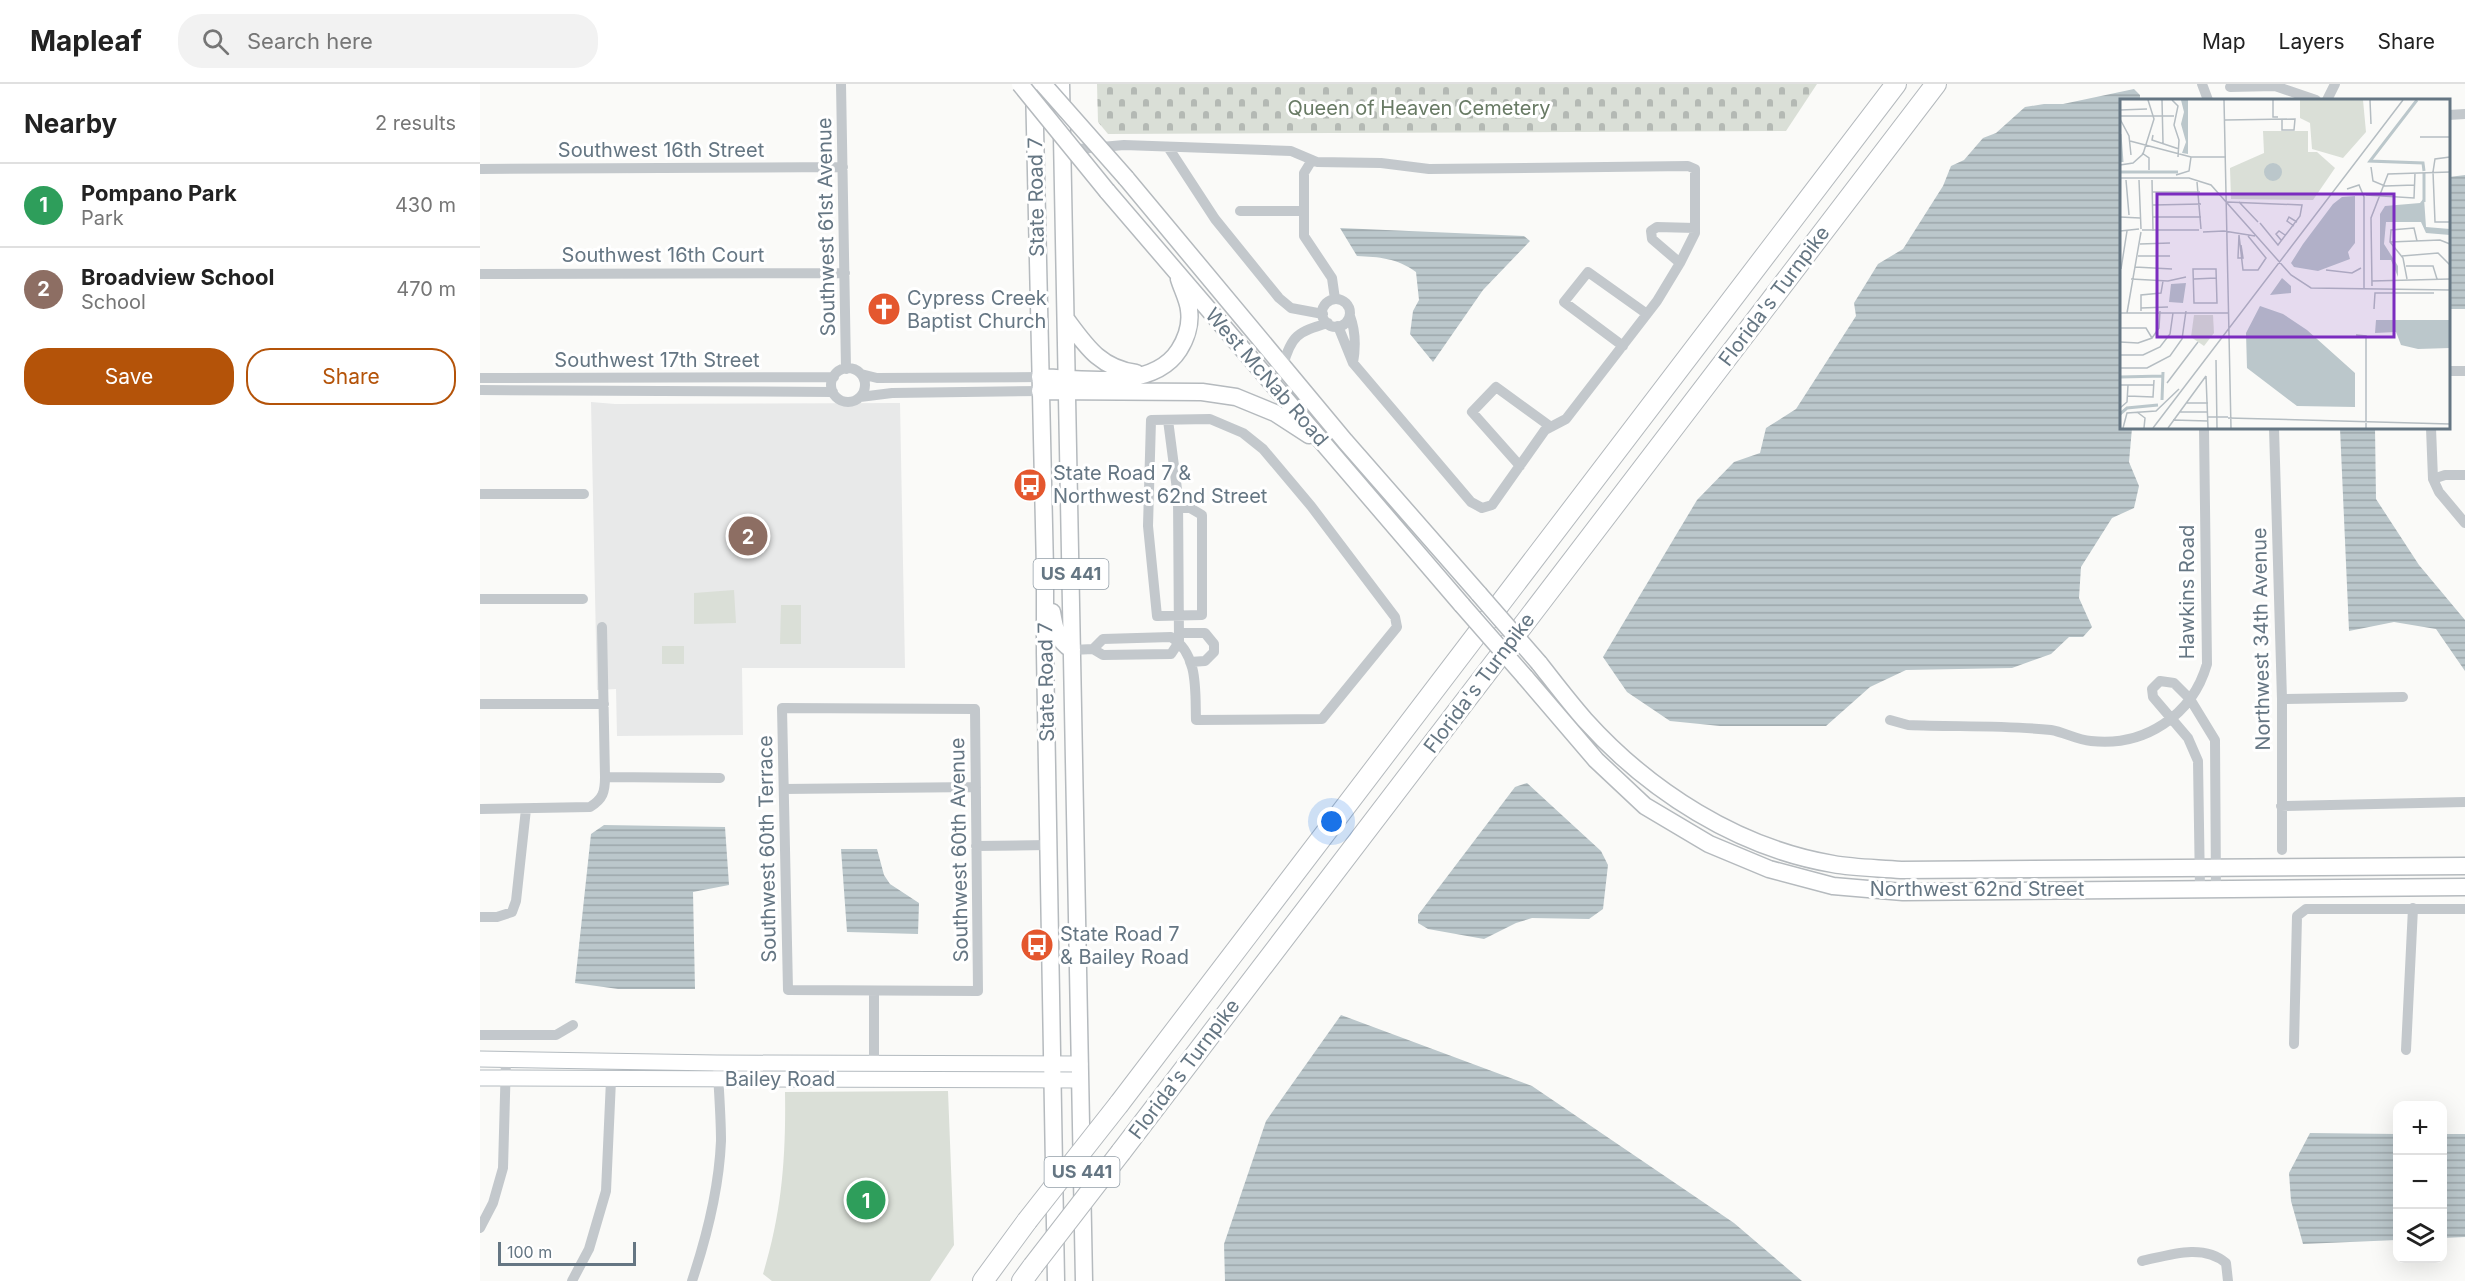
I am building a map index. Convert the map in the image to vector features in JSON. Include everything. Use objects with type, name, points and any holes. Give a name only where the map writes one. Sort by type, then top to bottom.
[{"type":"highway","name":"Florida's Turnpike","points":[[983,1281],[1896,84]]},
{"type":"highway","name":"Florida's Turnpike","points":[[1027,1274],[1936,84]]},
{"type":"main road","name":"West McNab Road","points":[[1020,84],[1107,191],[1526,677]]},
{"type":"main road","name":"State Road 7","points":[[1034,84],[1045,570],[1056,1281]]},
{"type":"main road","name":"West McNab Road","points":[[1043,84],[1126,178],[1283,366],[1539,663]]},
{"type":"main road","name":"State Road 7","points":[[1061,84],[1084,1281]]},
{"type":"main road","points":[[1067,385],[1126,379],[1146,374],[1173,359],[1183,344],[1188,330],[1189,310],[1177,273]]},
{"type":"main road","points":[[1066,319],[1100,360],[1125,371],[1146,374]]},
{"type":"main road","points":[[1040,384],[1202,392],[1236,397],[1275,412],[1325,445]]},
{"type":"main road","points":[[1045,570],[1055,633],[1063,644],[1072,650]]},
{"type":"main road","points":[[1045,653],[1056,661],[1064,672],[1073,705]]},
{"type":"main road","name":"Northwest 62nd Street","points":[[1539,663],[1585,720],[1618,752],[1664,790],[1728,831],[1777,850],[1833,864],[1901,870],[2465,866]]},
{"type":"main road","name":"Northwest 62nd Street","points":[[1526,677],[1596,760],[1646,806],[1709,844],[1768,869],[1833,886],[1903,892],[2465,887]]},
{"type":"street","name":"Southwest 61st Avenue","points":[[841,84],[846,369]]},
{"type":"street","points":[[2202,84],[2208,99]]},
{"type":"street","points":[[2328,99],[2335,84]]},
{"type":"street","points":[[2230,87],[2275,86],[2313,99]]},
{"type":"street","points":[[2450,115],[2465,114]]},
{"type":"street","points":[[1062,150],[1124,145],[1291,151],[1312,160],[1381,163],[1428,169],[1688,166],[1695,169],[1695,233],[1680,263],[1623,346],[1566,419],[1545,430],[1492,505],[1482,508],[1471,502],[1353,363],[1330,321],[1291,308],[1279,298],[1215,219],[1168,147]]},
{"type":"street","points":[[1312,160],[1304,173],[1304,236],[1332,278],[1335,299],[1347,304],[1356,345],[1353,363]]},
{"type":"street","name":"Southwest 16th Street","points":[[480,169],[843,167]]},
{"type":"street","points":[[1240,211],[1304,211]]},
{"type":"street","points":[[1680,263],[1652,239],[1651,231],[1657,227],[1695,228]]},
{"type":"street","points":[[1623,346],[1564,302],[1588,272],[1647,314]]},
{"type":"street","name":"Southwest 16th Court","points":[[480,274],[845,273]]},
{"type":"street","name":"West McNab Road","points":[[1330,321],[1324,306],[1335,299]]},
{"type":"street","name":"West McNab Road","points":[[1283,366],[1289,345],[1294,337],[1330,321],[1346,323],[1350,316]]},
{"type":"street","points":[[846,369],[877,378],[967,377],[1040,384],[962,391],[881,394],[860,397],[847,402],[842,401],[833,393],[834,377],[846,369]]},
{"type":"street","points":[[2450,371],[2465,370]]},
{"type":"street","points":[[860,397],[865,383],[861,374]]},
{"type":"street","name":"Southwest 17th Street","points":[[480,378],[834,377]]},
{"type":"street","points":[[962,391],[967,377]]},
{"type":"street","points":[[597,378],[597,390]]},
{"type":"street","points":[[1520,465],[1472,412],[1496,387],[1551,427]]},
{"type":"street","name":"Southwest 17th Street","points":[[480,390],[833,393]]},
{"type":"street","points":[[1168,420],[1178,508],[1179,615],[1180,638],[1195,677],[1196,720],[1322,719],[1397,627],[1395,617],[1318,515],[1263,449],[1243,433],[1210,419],[1151,420],[1148,526],[1157,616],[1179,615],[1202,615],[1202,515],[1190,508],[1178,508]]},
{"type":"street","name":"Hawkins Road","points":[[2173,718],[2201,684],[2207,664],[2204,429]]},
{"type":"street","name":"Northwest 34th Avenue","points":[[2274,429],[2282,699],[2282,850]]},
{"type":"street","points":[[2431,429],[2433,478],[2439,492],[2465,523]]},
{"type":"street","points":[[2433,478],[2445,475],[2465,475]]},
{"type":"street","points":[[480,494],[584,494]]},
{"type":"street","points":[[480,599],[583,599]]},
{"type":"street","points":[[480,809],[590,807],[600,801],[605,791],[602,627]]},
{"type":"street","points":[[1093,649],[1103,639],[1180,638],[1205,633],[1214,644],[1214,652],[1205,661],[1190,662]]},
{"type":"street","points":[[1155,638],[1156,654]]},
{"type":"street","points":[[1072,650],[1093,649],[1103,655],[1171,654],[1180,638]]},
{"type":"street","points":[[2160,681],[2174,683],[2190,699],[2215,740],[2207,867],[2208,889],[2198,761],[2188,738],[2173,718],[2158,706],[2153,697],[2152,689],[2160,681]]},
{"type":"street","points":[[2282,699],[2403,697]]},
{"type":"street","points":[[480,704],[604,704]]},
{"type":"street","name":"Southwest 60th Avenue","points":[[782,708],[975,709],[978,991],[874,991]]},
{"type":"street","name":"Southwest 60th Terrace","points":[[782,708],[789,990],[874,991]]},
{"type":"street","points":[[1890,720],[1908,725],[2053,730],[2089,741],[2110,742],[2128,741],[2173,718]]},
{"type":"street","points":[[605,777],[720,778]]},
{"type":"street","points":[[784,789],[976,788]]},
{"type":"street","points":[[2281,806],[2465,802]]},
{"type":"street","points":[[480,917],[496,917],[512,912],[516,901],[526,809]]},
{"type":"street","points":[[976,846],[1049,845]]},
{"type":"street","points":[[2406,1050],[2413,908]]},
{"type":"street","points":[[2294,1044],[2297,916],[2306,909],[2465,909]]},
{"type":"street","points":[[874,991],[874,1063]]},
{"type":"street","points":[[480,1035],[556,1035],[573,1025]]},
{"type":"street","name":"Bailey Road","points":[[480,1059],[874,1063],[1052,1073]]},
{"type":"street","points":[[480,1228],[493,1203],[503,1168],[506,1060]]},
{"type":"street","points":[[692,1281],[705,1243],[721,1141],[717,1063]]},
{"type":"street","points":[[799,1063],[799,1079]]},
{"type":"street","name":"Bailey Road","points":[[480,1078],[799,1079],[1080,1072]]},
{"type":"street","points":[[572,1281],[588,1249],[606,1191],[611,1080]]},
{"type":"street","points":[[2142,1261],[2180,1254],[2207,1253],[2219,1257],[2226,1263],[2228,1281]]},
{"type":"shaded area","points":[[2134,89],[2140,95],[2140,99],[2120,99],[2120,429],[2132,429],[2129,462],[2139,486],[2134,508],[2112,518],[2081,567],[2079,598],[2092,627],[2083,637],[2069,637],[2051,654],[2012,668],[1906,670],[1870,687],[1826,726],[1720,726],[1670,721],[1627,692],[1603,657],[1697,500],[1734,462],[1760,453],[1766,428],[1796,409],[1856,316],[1854,303],[1878,264],[1903,249],[1943,186],[1951,166],[1964,160],[1983,138],[1996,133],[2025,107],[2063,104]]},
{"type":"shaded area","points":[[2465,175],[2465,309],[2450,309],[2450,177]]},
{"type":"shaded area","points":[[1340,228],[1524,236],[1530,241],[1483,290],[1433,362],[1410,334],[1413,311],[1419,300],[1416,272],[1395,261],[1357,256]]},
{"type":"shaded area","points":[[591,402],[615,404],[900,403],[905,668],[742,668],[743,735],[617,736],[616,689],[597,690]]},
{"type":"shaded area","points":[[2340,429],[2375,429],[2376,499],[2419,565],[2465,620],[2465,671],[2436,629],[2394,622],[2349,631]]},
{"type":"shaded area","points":[[1527,783],[1601,851],[1608,865],[1603,909],[1589,919],[1532,918],[1516,923],[1484,939],[1428,929],[1418,923],[1418,915],[1515,787]]},
{"type":"shaded area","points":[[604,825],[725,827],[729,885],[693,892],[695,989],[618,989],[575,983],[591,834]]},
{"type":"shaded area","points":[[841,849],[877,849],[884,875],[890,884],[919,903],[918,934],[847,932]]},
{"type":"shaded area","points":[[1341,1015],[1532,1086],[1734,1223],[1802,1281],[1225,1281],[1224,1244],[1266,1121]]},
{"type":"shaded area","points":[[2310,1133],[2393,1134],[2393,1240],[2303,1244],[2291,1201],[2289,1173]]},
{"type":"shaded area","points":[[2447,1134],[2465,1134],[2465,1237],[2447,1238]]},
{"type":"green space","name":"Queen of Heaven Cemetery","points":[[1097,84],[1817,84],[1786,131],[1108,134],[1098,122]]},
{"type":"green space","points":[[734,590],[736,623],[694,624],[694,593]]},
{"type":"green space","points":[[781,605],[801,605],[801,644],[780,644]]},
{"type":"green space","points":[[662,646],[684,646],[684,664],[662,664]]},
{"type":"green space","points":[[948,1091],[954,1245],[930,1281],[772,1281],[763,1274],[779,1206],[785,1139],[785,1092]]},
{"type":"place","name":"Cypress Creek Baptist Church","points":[[884,309]]},
{"type":"place","name":"State Road 7 & Northwest 62nd Street","points":[[1030,485]]},
{"type":"place","name":"Broadview School","points":[[748,536]]},
{"type":"place","name":"State Road 7 & Bailey Road","points":[[1037,945]]},
{"type":"place","name":"Pompano Park","points":[[866,1200]]}]
